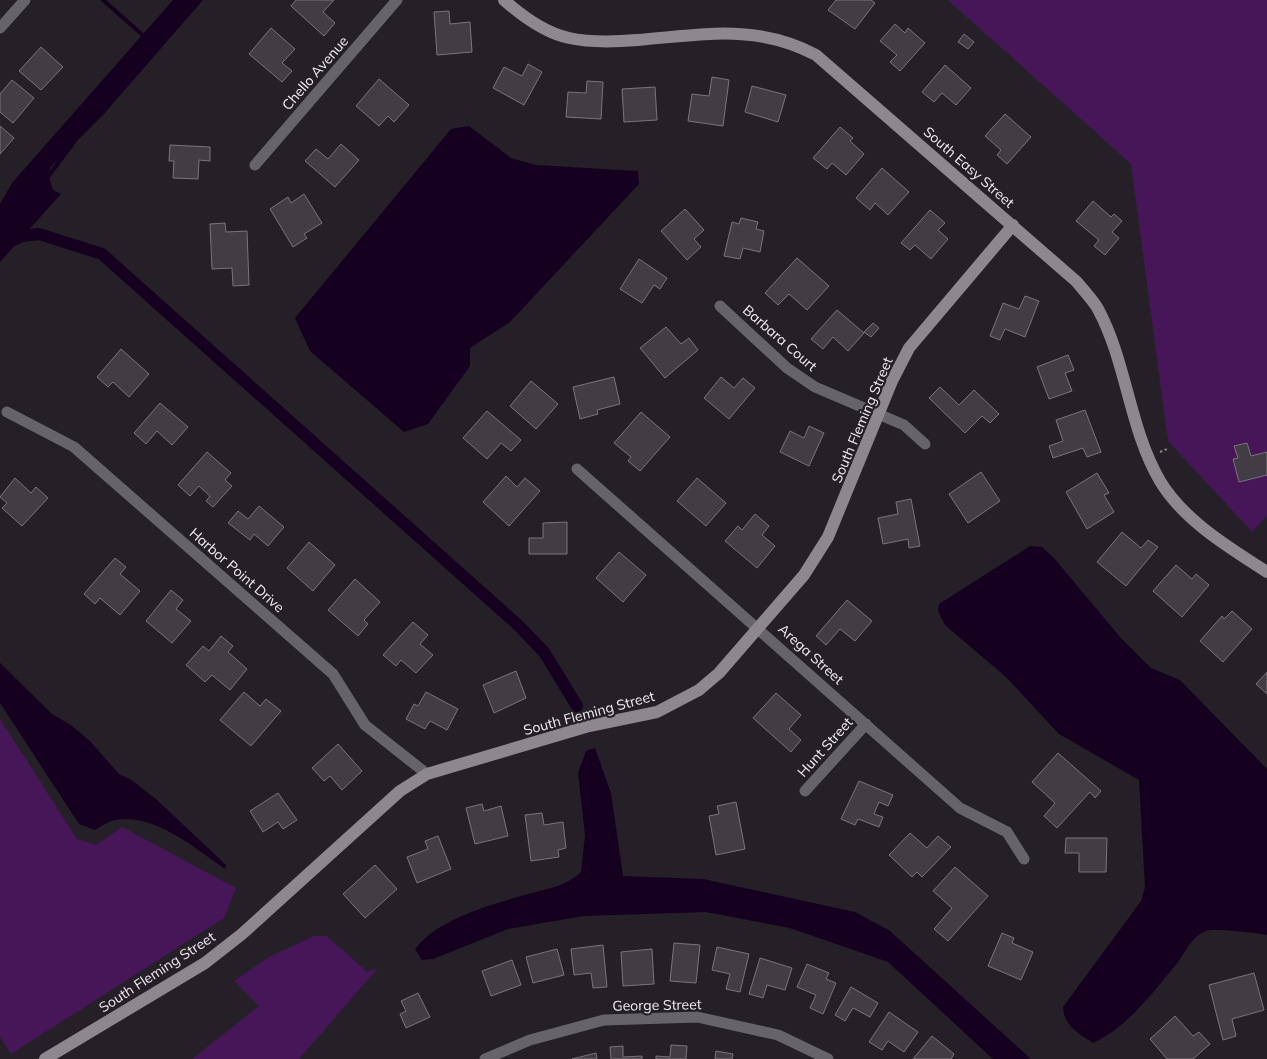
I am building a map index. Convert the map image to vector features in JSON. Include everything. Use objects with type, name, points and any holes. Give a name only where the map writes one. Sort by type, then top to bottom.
[{"type":"street","points":[[0,28],[25,0]]},
{"type":"street","name":"Chello Avenue","points":[[255,165],[397,0]]},
{"type":"street","name":"South Easy Street","points":[[504,0],[535,24],[567,38],[591,42],[730,33],[764,35],[794,43],[816,54],[1077,282],[1097,307],[1109,332],[1147,457],[1161,483],[1184,510],[1222,542],[1267,572]]},
{"type":"street","name":"South Fleming Street","points":[[45,1059],[205,963],[242,934],[400,791],[427,774],[589,726],[657,712],[700,690],[719,673],[759,629],[804,575],[828,537],[892,381],[909,348],[1013,225]]},
{"type":"street","name":"Barbara Court","points":[[720,306],[787,368],[815,388],[904,425],[925,444]]},
{"type":"street","name":"Harbor Point Drive","points":[[7,412],[74,447],[333,674],[365,725],[427,774]]},
{"type":"street","name":"Arega Street","points":[[577,469],[960,808],[1007,832],[1024,859]]},
{"type":"street","name":"Hunt Street","points":[[806,791],[866,724]]},
{"type":"street","name":"George Street","points":[[485,1059],[530,1040],[604,1020],[697,1017],[778,1035],[828,1059]]},
{"type":"shaded area","points":[[173,0],[203,0],[103,115],[50,168],[49,177],[53,190],[61,194],[0,262],[0,204],[12,183]]},
{"type":"shaded area","points":[[948,0],[1267,0],[1267,516],[1252,532],[1168,441],[1131,164]]},
{"type":"shaded area","points":[[469,126],[511,158],[536,165],[638,171],[639,184],[510,322],[470,348],[470,366],[428,424],[404,432],[310,351],[295,318],[451,129]]},
{"type":"shaded area","points":[[1030,546],[1042,547],[1054,558],[1120,637],[1151,668],[1180,680],[1267,769],[1267,935],[1218,930],[1201,933],[1140,1007],[1118,1028],[1093,1043],[1069,1024],[1063,1007],[1141,901],[1145,887],[1139,780],[1059,734],[1006,677],[945,625],[938,611],[939,604]]},
{"type":"shaded area","points":[[0,663],[52,714],[71,725],[90,741],[119,774],[130,779],[156,799],[226,865],[225,869],[174,834],[145,822],[130,819],[116,820],[95,830],[79,824],[0,703]]},
{"type":"shaded area","points":[[0,719],[77,839],[96,845],[122,827],[236,888],[224,918],[11,1054],[0,1037]]},
{"type":"shaded area","points":[[595,748],[611,793],[623,876],[703,879],[855,912],[890,931],[1031,1059],[993,1059],[888,962],[790,928],[706,912],[584,916],[508,929],[433,959],[422,960],[415,949],[425,938],[452,921],[482,908],[556,886],[569,881],[581,872],[585,835],[578,773],[586,751]]},
{"type":"shaded area","points":[[314,936],[327,936],[367,972],[378,968],[299,1059],[192,1059],[259,1006],[234,981],[269,957]]},
{"type":"building","points":[[296,0],[334,0],[323,12],[335,23],[324,36],[291,6]]},
{"type":"building","points":[[836,0],[871,0],[875,3],[855,29],[828,10]]},
{"type":"building","points":[[449,11],[450,24],[470,22],[472,52],[437,55],[434,12]]},
{"type":"building","points":[[895,24],[905,33],[908,28],[925,43],[900,71],[890,62],[897,55],[880,41]]},
{"type":"building","points":[[271,28],[295,49],[282,63],[292,71],[282,82],[249,54]]},
{"type":"building","points":[[964,34],[974,42],[968,49],[958,42]]},
{"type":"building","points":[[41,47],[63,67],[41,90],[19,71]]},
{"type":"building","points":[[528,64],[542,72],[524,105],[493,88],[504,67],[522,76]]},
{"type":"building","points":[[945,65],[971,88],[956,105],[942,93],[934,102],[922,92]]},
{"type":"building","points":[[712,77],[729,80],[723,126],[688,121],[692,94],[709,96]]},
{"type":"building","points":[[379,79],[409,105],[394,122],[388,116],[379,126],[356,106]]},
{"type":"building","points":[[12,80],[34,98],[13,123],[0,112],[0,94]]},
{"type":"building","points":[[587,81],[603,82],[601,119],[566,117],[568,92],[586,93]]},
{"type":"building","points":[[752,86],[786,95],[778,122],[745,112]]},
{"type":"building","points":[[655,87],[657,120],[624,122],[622,89]]},
{"type":"building","points":[[1005,114],[1031,137],[1007,164],[997,155],[1001,150],[985,136]]},
{"type":"building","points":[[0,126],[14,138],[0,154]]},
{"type":"building","points":[[840,127],[853,138],[850,141],[864,154],[846,175],[832,163],[827,169],[813,158]]},
{"type":"building","points":[[341,144],[359,160],[335,187],[305,161],[316,149],[328,159]]},
{"type":"building","points":[[170,145],[210,147],[210,161],[199,160],[198,179],[173,178],[174,161],[169,161]]},
{"type":"building","points":[[882,168],[909,192],[888,215],[875,203],[870,210],[856,198]]},
{"type":"building","points":[[304,194],[322,223],[304,234],[307,238],[293,247],[270,209],[288,197],[291,203]]},
{"type":"building","points":[[1093,201],[1111,217],[1114,214],[1122,221],[1112,232],[1119,238],[1105,255],[1094,246],[1099,240],[1076,221]]},
{"type":"building","points":[[685,209],[704,230],[694,239],[701,247],[687,260],[661,231]]},
{"type":"building","points":[[930,210],[945,223],[938,230],[948,239],[931,259],[915,245],[910,250],[901,243]]},
{"type":"building","points":[[741,218],[758,222],[756,229],[764,231],[760,252],[743,248],[740,259],[724,256],[732,222],[739,224]]},
{"type":"building","points":[[225,223],[226,232],[247,231],[249,285],[233,286],[232,268],[212,269],[210,224]]},
{"type":"building","points":[[797,258],[829,286],[807,310],[789,294],[778,305],[765,293]]},
{"type":"building","points":[[639,259],[667,278],[660,289],[654,285],[642,303],[620,289]]},
{"type":"building","points":[[1025,296],[1039,301],[1025,337],[1005,329],[1000,340],[990,336],[1003,303],[1019,309]]},
{"type":"building","points":[[837,310],[864,333],[848,351],[833,337],[823,349],[811,339]]},
{"type":"building","points":[[873,323],[879,328],[871,337],[864,332]]},
{"type":"building","points":[[666,327],[681,344],[689,338],[698,350],[665,378],[640,348]]},
{"type":"building","points":[[121,349],[149,374],[129,397],[113,382],[108,387],[97,377]]},
{"type":"building","points":[[1068,355],[1074,370],[1065,373],[1072,391],[1049,399],[1037,367]]},
{"type":"building","points":[[614,377],[620,404],[597,410],[598,414],[580,419],[573,387]]},
{"type":"building","points":[[721,377],[734,388],[743,378],[755,388],[729,419],[704,398]]},
{"type":"building","points":[[531,381],[558,404],[536,429],[510,406]]},
{"type":"building","points":[[940,387],[959,405],[974,390],[999,414],[990,423],[982,416],[965,433],[929,398]]},
{"type":"building","points":[[160,403],[188,427],[172,445],[157,431],[146,444],[134,433]]},
{"type":"building","points":[[1085,410],[1101,452],[1087,457],[1083,448],[1053,458],[1049,446],[1063,441],[1056,420]]},
{"type":"building","points":[[487,411],[521,440],[511,451],[501,443],[487,459],[463,438]]},
{"type":"building","points":[[641,412],[670,437],[640,471],[628,461],[631,457],[614,443]]},
{"type":"building","points":[[809,426],[824,433],[809,466],[780,452],[790,431],[804,438]]},
{"type":"building","points":[[1247,443],[1251,456],[1267,452],[1267,475],[1239,482],[1233,459],[1238,458],[1234,446]]},
{"type":"building","points":[[207,452],[231,473],[225,480],[232,486],[213,507],[206,501],[210,496],[199,486],[190,496],[178,485]]},
{"type":"building","points":[[981,472],[1000,501],[968,523],[949,494]]},
{"type":"building","points":[[1097,473],[1109,493],[1104,495],[1114,512],[1087,529],[1066,492]]},
{"type":"building","points":[[506,476],[517,487],[525,478],[540,491],[509,526],[483,502]]},
{"type":"building","points":[[15,478],[31,493],[36,487],[48,498],[22,526],[2,508],[7,503],[0,497]]},
{"type":"building","points":[[697,478],[726,503],[706,526],[677,501]]},
{"type":"building","points":[[911,499],[920,546],[909,548],[908,539],[883,544],[878,518],[898,514],[896,502]]},
{"type":"building","points":[[259,506],[284,527],[268,546],[254,534],[250,540],[228,523],[238,511],[248,519]]},
{"type":"building","points":[[755,514],[769,526],[762,535],[775,546],[757,568],[725,541],[738,526],[742,530]]},
{"type":"building","points":[[567,522],[567,554],[529,554],[529,538],[543,538],[543,523]]},
{"type":"building","points":[[1122,532],[1141,548],[1148,540],[1158,547],[1126,586],[1097,562]]},
{"type":"building","points":[[309,542],[335,565],[313,591],[287,568]]},
{"type":"building","points":[[619,552],[646,575],[623,602],[596,578]]},
{"type":"building","points":[[115,558],[126,567],[120,574],[140,591],[120,615],[100,598],[95,604],[84,594]]},
{"type":"building","points":[[1176,565],[1192,579],[1196,574],[1209,585],[1182,617],[1153,591]]},
{"type":"building","points":[[355,579],[380,602],[364,620],[368,624],[358,636],[328,610]]},
{"type":"building","points":[[171,590],[183,600],[176,609],[191,621],[172,643],[146,621]]},
{"type":"building","points":[[847,600],[872,621],[855,641],[840,629],[826,645],[816,636]]},
{"type":"building","points":[[1232,611],[1252,629],[1223,662],[1200,641],[1222,616],[1224,619]]},
{"type":"building","points":[[413,622],[428,635],[420,644],[433,655],[416,673],[401,660],[396,666],[383,655]]},
{"type":"building","points":[[221,636],[233,646],[228,652],[247,669],[230,690],[212,675],[205,682],[186,665],[203,646],[209,651]]},
{"type":"building","points":[[516,671],[526,698],[494,713],[483,685]]},
{"type":"building","points":[[1267,672],[1267,694],[1256,684]]},
{"type":"building","points":[[244,692],[260,706],[266,699],[281,711],[251,746],[220,720]]},
{"type":"building","points":[[426,692],[458,709],[447,730],[430,721],[425,729],[406,719],[414,704],[418,706]]},
{"type":"building","points":[[776,693],[801,715],[789,729],[801,740],[791,752],[753,718]]},
{"type":"building","points":[[338,744],[362,771],[342,790],[330,776],[324,781],[312,768]]},
{"type":"building","points":[[1058,753],[1101,791],[1095,798],[1090,792],[1057,828],[1044,816],[1055,803],[1032,782]]},
{"type":"building","points":[[859,781],[893,795],[888,806],[879,802],[874,814],[883,817],[879,827],[858,819],[855,825],[841,819]]},
{"type":"building","points":[[278,793],[297,820],[283,829],[278,822],[263,832],[250,811]]},
{"type":"building","points":[[736,802],[745,849],[716,855],[709,816],[719,814],[717,806]]},
{"type":"building","points":[[482,804],[484,811],[501,806],[508,836],[475,844],[466,808]]},
{"type":"building","points":[[542,813],[544,825],[563,822],[566,848],[558,850],[559,857],[531,861],[525,815]]},
{"type":"building","points":[[910,833],[927,848],[938,836],[951,847],[922,877],[917,872],[912,877],[889,855]]},
{"type":"building","points":[[438,836],[451,869],[417,883],[407,857],[428,849],[425,841]]},
{"type":"building","points":[[1066,838],[1107,838],[1106,872],[1079,872],[1079,853],[1065,853]]},
{"type":"building","points":[[375,865],[397,889],[365,918],[343,894]]},
{"type":"building","points":[[955,867],[988,896],[948,941],[934,929],[952,908],[933,891]]},
{"type":"building","points":[[1002,933],[1014,938],[1012,943],[1033,952],[1021,980],[988,966]]},
{"type":"building","points":[[674,943],[700,945],[696,983],[670,981]]},
{"type":"building","points":[[603,945],[607,987],[593,988],[591,973],[574,975],[571,949]]},
{"type":"building","points":[[717,947],[749,954],[740,992],[726,989],[730,974],[712,970]]},
{"type":"building","points":[[557,949],[564,975],[533,983],[526,957]]},
{"type":"building","points":[[652,949],[654,984],[623,986],[621,952]]},
{"type":"building","points":[[760,958],[792,968],[785,990],[767,985],[763,998],[749,994]]},
{"type":"building","points":[[512,960],[521,985],[491,996],[482,971]]},
{"type":"building","points":[[807,964],[829,973],[826,979],[836,983],[823,1014],[810,1008],[816,995],[797,987]]},
{"type":"building","points":[[1254,973],[1264,1010],[1232,1019],[1236,1036],[1223,1040],[1209,985]]},
{"type":"building","points":[[851,987],[878,1003],[870,1017],[853,1008],[845,1021],[835,1015]]},
{"type":"building","points":[[418,993],[430,1017],[406,1028],[400,1014],[406,1011],[401,1001]]},
{"type":"building","points":[[889,1012],[918,1032],[904,1052],[888,1041],[882,1050],[869,1042]]},
{"type":"building","points":[[1175,1016],[1193,1036],[1199,1032],[1210,1044],[1193,1059],[1167,1059],[1150,1039]]},
{"type":"building","points":[[932,1036],[954,1054],[951,1059],[913,1059]]},
{"type":"building","points":[[671,1045],[687,1046],[686,1059],[656,1059],[656,1056],[670,1057]]},
{"type":"building","points":[[623,1046],[623,1057],[642,1056],[642,1059],[611,1059],[610,1047]]},
{"type":"building","points":[[716,1051],[733,1054],[732,1059],[715,1059]]},
{"type":"building","points":[[596,1053],[597,1059],[572,1059]]},
{"type":"waterway","points":[[103,0],[146,38]]},
{"type":"waterway","points":[[47,178],[74,142]]},
{"type":"waterway","points":[[0,247],[22,236],[39,234],[102,254],[518,625],[544,652],[577,706]]}]
